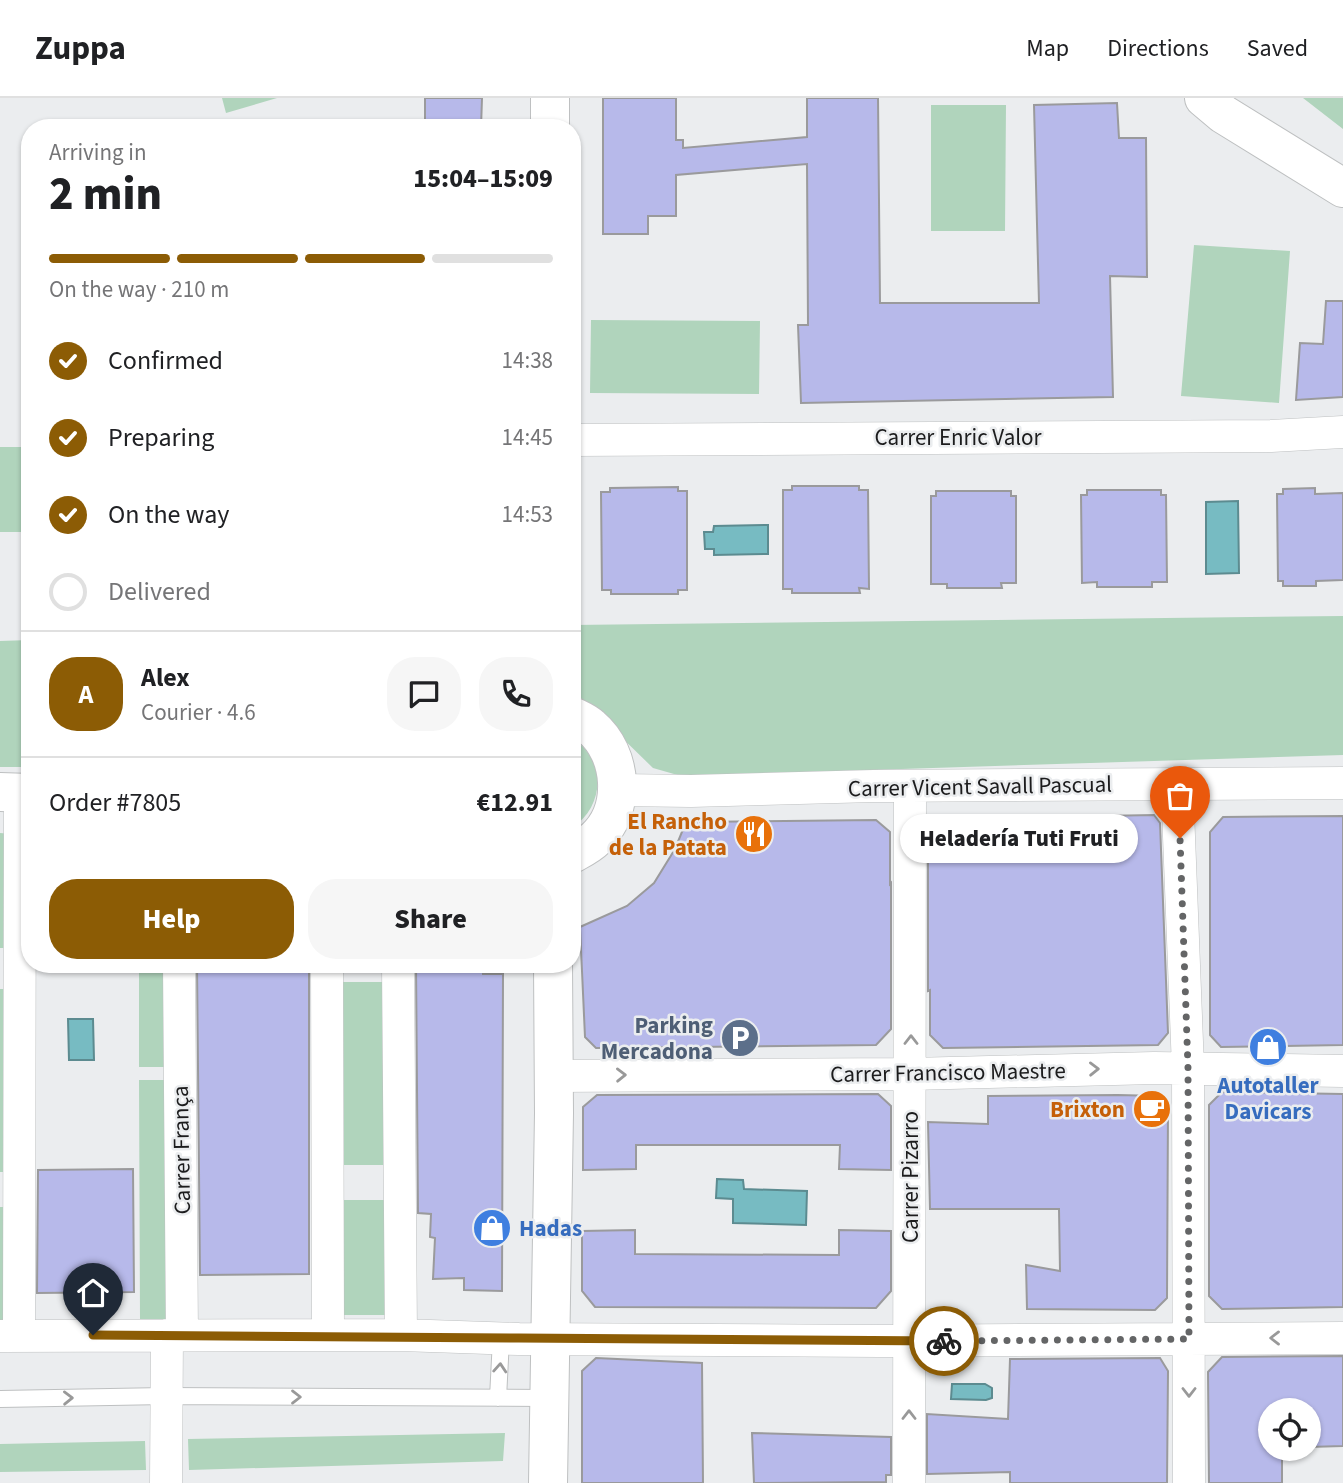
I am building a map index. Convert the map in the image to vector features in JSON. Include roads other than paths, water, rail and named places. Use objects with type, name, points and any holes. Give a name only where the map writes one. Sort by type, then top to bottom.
[{"type":"street","points":[[550,98],[550,119]]},
{"type":"street","points":[[1204,98],[1223,114],[1343,188]]},
{"type":"street","name":"Carrer Enric Valor","points":[[581,440],[1257,436],[1343,432]]},
{"type":"street","points":[[581,721],[591,727],[611,751],[618,790],[609,821],[595,839],[581,848]]},
{"type":"street","name":"Carrer Vicent Savall Pascual","points":[[618,790],[1343,783]]},
{"type":"street","points":[[1177,785],[1188,1068],[1189,1483]]},
{"type":"street","name":"Carrer Pizarro","points":[[909,1483],[910,786]]},
{"type":"street","points":[[17,793],[10,1336],[401,1335],[502,1339],[910,1341],[1343,1338]]},
{"type":"street","name":"Carrer França","points":[[166,1483],[165,1396],[175,1335],[179,973]]},
{"type":"street","points":[[327,973],[328,1335]]},
{"type":"street","points":[[398,973],[401,1335]]},
{"type":"street","points":[[548,1483],[552,973]]},
{"type":"street","name":"Carrer Francisco Maestre","points":[[553,1076],[911,1074],[1188,1068],[1343,1071]]},
{"type":"lane","points":[[498,1398],[502,1339]]},
{"type":"lane","points":[[0,1399],[165,1396],[549,1398]]},
{"type":"water","points":[[1238,501],[1239,573],[1206,574],[1206,502]]},
{"type":"water","points":[[768,525],[768,554],[714,555],[714,549],[705,549],[704,532],[713,532],[714,526]]},
{"type":"water","points":[[68,1019],[93,1019],[94,1060],[69,1060]]},
{"type":"water","points":[[717,1179],[743,1180],[744,1189],[807,1191],[806,1225],[733,1223],[733,1199],[716,1198]]},
{"type":"water","points":[[952,1384],[985,1384],[992,1388],[992,1398],[951,1399]]},
{"type":"place","name":"El Rancho de la Patata","points":[[754,834]]},
{"type":"place","name":"Heladería Tuti Fruti","points":[[1180,838]]},
{"type":"place","name":"Parking Mercadona","points":[[740,1038]]},
{"type":"place","name":"Autotaller Davicars","points":[[1268,1047]]},
{"type":"place","name":"Brixton","points":[[1152,1109]]},
{"type":"place","name":"Hadas","points":[[492,1228]]}]
